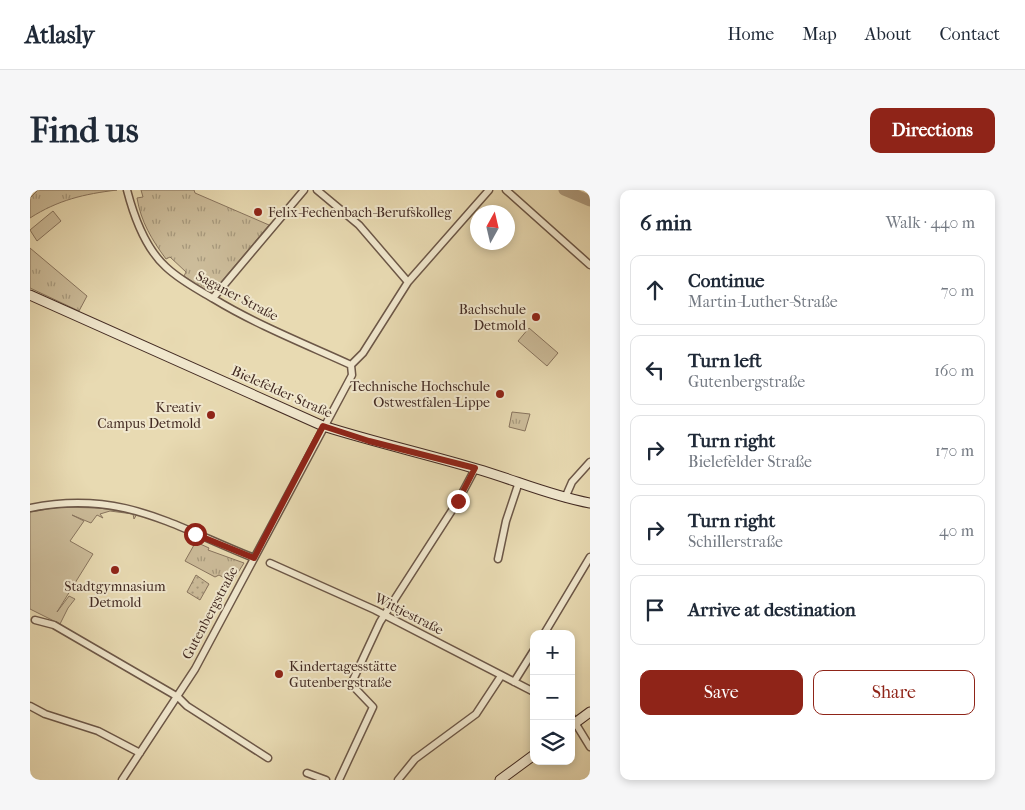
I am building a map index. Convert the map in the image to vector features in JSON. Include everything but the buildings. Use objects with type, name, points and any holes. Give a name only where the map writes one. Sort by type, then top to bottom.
[{"type":"main road","name":"Bielefelder Straße","points":[[30,295],[323,426],[369,441],[475,468],[565,498],[590,503]]},
{"type":"main road","points":[[575,720],[590,712]]},
{"type":"main road","points":[[500,780],[530,758]]},
{"type":"street","name":"Saganer Straße","points":[[127,190],[135,217],[154,253],[165,267],[186,284],[234,311],[351,365]]},
{"type":"street","points":[[213,298],[304,190]]},
{"type":"street","points":[[317,190],[359,225],[408,282]]},
{"type":"street","points":[[351,365],[363,353],[408,282],[489,190]]},
{"type":"street","points":[[506,190],[590,265]]},
{"type":"street","name":"Gutenbergstraße","points":[[122,780],[178,698],[352,375],[351,365]]},
{"type":"street","points":[[565,498],[572,482],[590,462]]},
{"type":"street","points":[[339,780],[373,707],[352,686],[384,614],[458,501],[475,468]]},
{"type":"street","points":[[498,559],[506,521],[518,482]]},
{"type":"street","points":[[30,508],[78,502],[128,507],[254,558]]},
{"type":"street","points":[[546,630],[590,557]]},
{"type":"street","name":"Wittjestraße","points":[[270,563],[327,586],[530,690]]},
{"type":"street","points":[[35,620],[54,625],[178,698],[187,706],[268,758]]},
{"type":"street","points":[[514,682],[530,656]]},
{"type":"street","points":[[398,780],[414,759],[476,714],[501,676]]},
{"type":"street","points":[[30,706],[45,714],[98,731],[140,753]]},
{"type":"street","points":[[575,724],[590,747]]},
{"type":"street","points":[[307,773],[326,780]]},
{"type":"green space","points":[[38,190],[117,190],[61,202],[30,218],[30,198]]},
{"type":"green space","points":[[141,190],[194,190],[195,193],[269,225],[215,289],[209,292],[184,276],[186,272],[170,257],[166,259],[156,245],[144,223],[139,207],[137,198],[143,197]]},
{"type":"green space","points":[[53,211],[61,221],[37,241],[30,230]]},
{"type":"green space","points":[[30,248],[87,296],[79,311],[30,288]]},
{"type":"green space","points":[[529,328],[558,353],[547,366],[518,341]]},
{"type":"green space","points":[[512,412],[530,414],[525,431],[509,427]]},
{"type":"green space","name":"Stadtgymnasium Detmold","points":[[59,507],[99,508],[137,514],[134,519],[133,514],[110,511],[100,514],[103,518],[97,515],[91,523],[72,515],[84,521],[70,541],[93,554],[57,612],[69,596],[75,599],[60,624],[30,609],[30,512]]},
{"type":"green space","points":[[198,543],[209,548],[208,550],[244,563],[232,582],[219,575],[215,577],[185,561],[194,545]]},
{"type":"green space","points":[[196,575],[209,584],[200,600],[187,592]]},
{"type":"waterway","points":[[564,190],[590,201]]},
{"type":"place","name":"Felix-Fechenbach-Berufskolleg","points":[[258,212]]},
{"type":"place","name":"Bachschule Detmold","points":[[536,317]]},
{"type":"place","name":"Technische Hochschule Ostwestfalen-Lippe","points":[[500,394]]},
{"type":"place","name":"Kreativ Campus Detmold","points":[[211,415]]},
{"type":"place","name":"Stadtgymnasium Detmold","points":[[115,570]]},
{"type":"place","name":"Kindertagesstätte Gutenbergstraße","points":[[279,674]]},
{"type":"route","points":[[195,534],[254,558],[279,514],[323,426],[369,441],[475,468],[458,501]]}]
